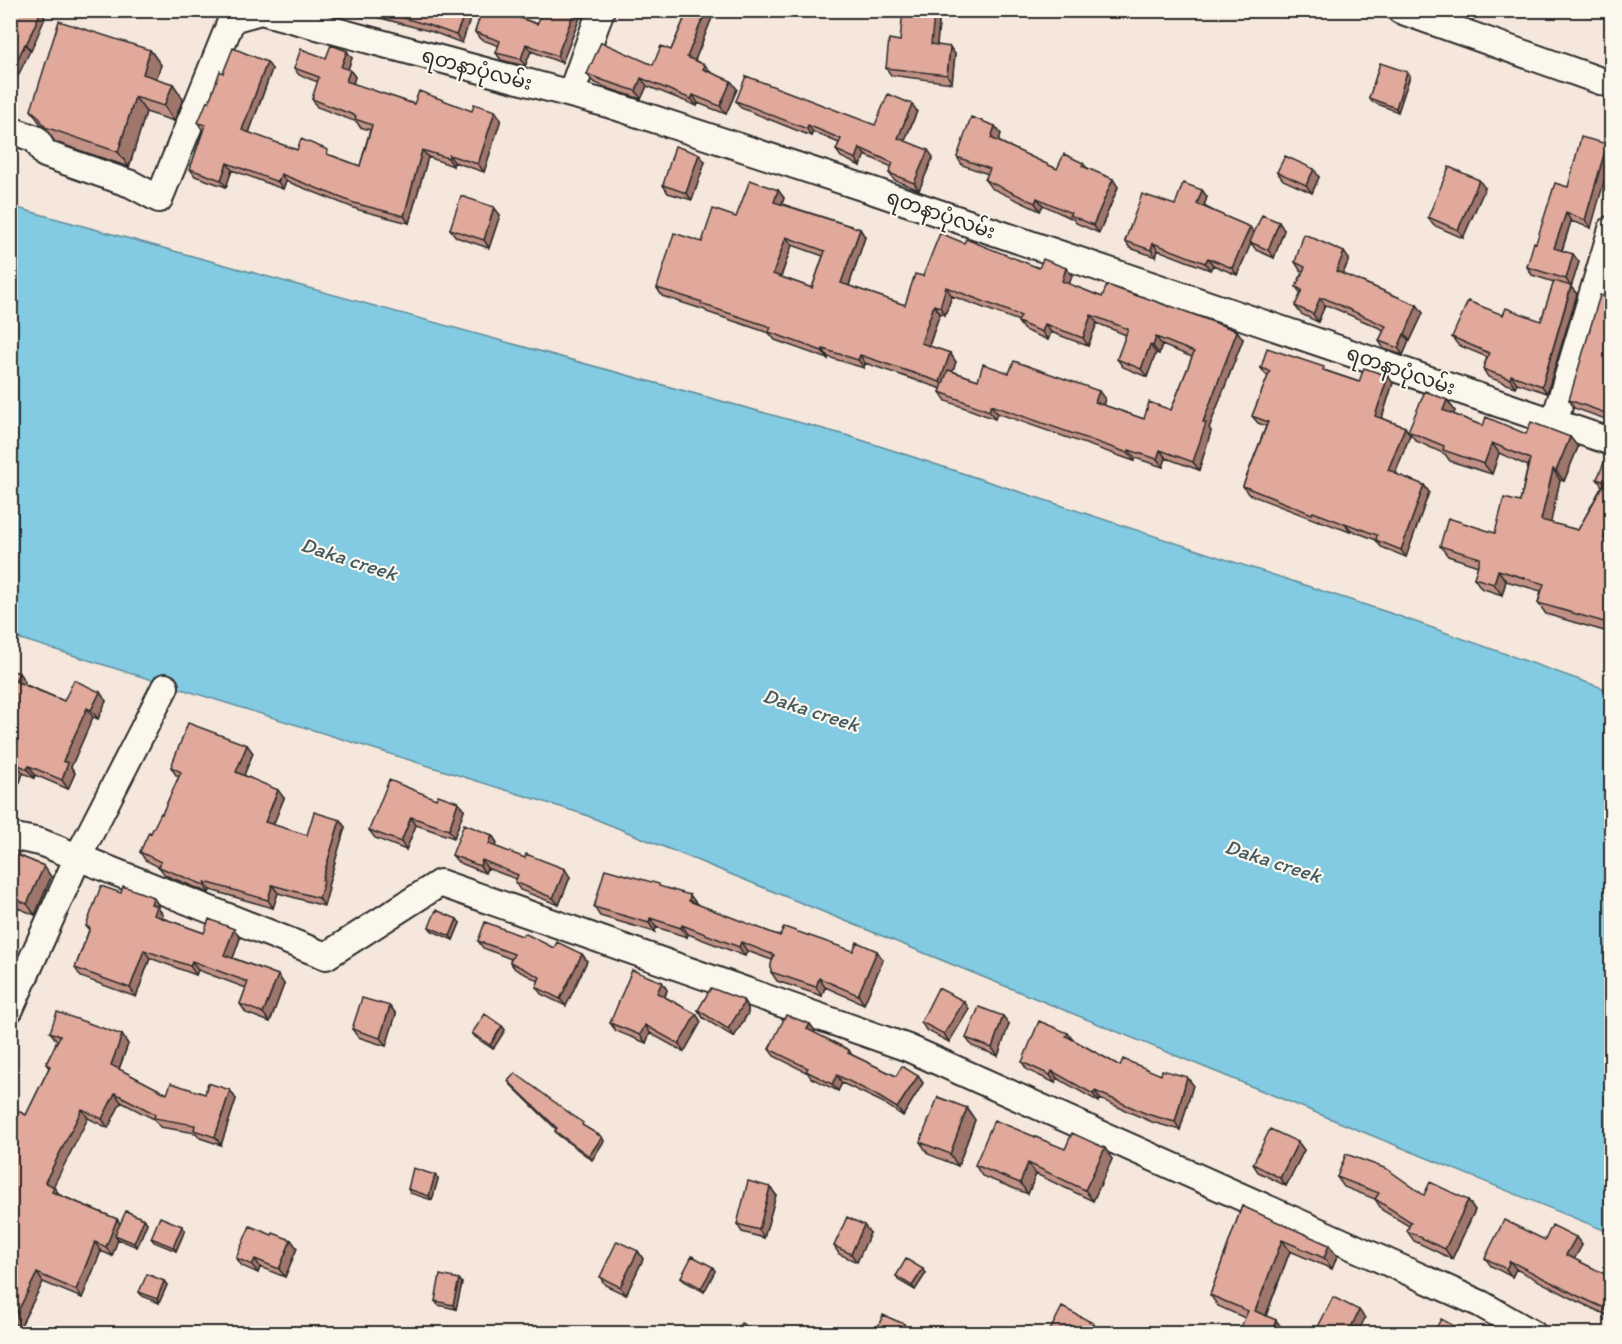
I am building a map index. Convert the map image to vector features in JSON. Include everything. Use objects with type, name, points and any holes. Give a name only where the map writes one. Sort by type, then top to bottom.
[{"type":"street","points":[[571,94],[601,10]]},
{"type":"street","points":[[1400,10],[1611,85]]},
{"type":"street","points":[[10,130],[36,139],[45,154],[131,184],[159,199],[232,18],[261,11]]},
{"type":"street","name":"ရတနာပုံလမ်း","points":[[261,11],[608,104],[868,189],[1611,442]]},
{"type":"street","points":[[1554,423],[1611,229]]},
{"type":"street","points":[[10,1010],[78,857],[165,687]]},
{"type":"street","points":[[10,836],[40,842],[326,956],[440,883],[908,1048],[1470,1299],[1533,1334]]},
{"type":"water","name":"Daka creek","points":[[10,206],[849,436],[1393,614],[1611,691],[1611,1233],[583,814],[11,636]]},
{"type":"building","points":[[11,10],[41,11],[10,75]]},
{"type":"building","points":[[376,10],[460,10],[465,12],[456,35]]},
{"type":"building","points":[[482,10],[504,10],[503,12],[537,24],[543,10],[575,10],[557,56],[526,44],[521,59],[496,53],[500,41],[475,32]]},
{"type":"building","points":[[688,10],[706,10],[687,57],[705,65],[703,69],[731,81],[720,106],[693,95],[691,99],[641,78],[636,91],[587,74],[601,42],[653,65],[661,46],[671,50]]},
{"type":"building","points":[[903,10],[931,10],[930,16],[934,16],[931,44],[950,47],[947,75],[886,68],[889,39],[900,41]]},
{"type":"building","points":[[59,21],[150,50],[143,74],[173,84],[164,106],[135,97],[118,152],[45,127],[31,110]]},
{"type":"building","points":[[331,45],[347,51],[341,67],[350,70],[346,81],[414,104],[419,91],[472,111],[474,104],[495,111],[478,164],[422,150],[404,216],[354,203],[281,174],[278,182],[227,163],[221,180],[190,169],[205,125],[198,123],[207,101],[209,102],[220,71],[223,73],[233,48],[267,62],[242,130],[297,150],[301,139],[328,150],[327,154],[360,166],[372,125],[355,119],[356,116],[312,99],[319,77],[294,68],[301,49],[326,58]]},
{"type":"building","points":[[1380,63],[1407,72],[1396,108],[1369,98]]},
{"type":"building","points":[[746,76],[875,125],[888,94],[912,104],[898,138],[928,150],[914,183],[889,173],[893,163],[860,148],[856,159],[836,150],[841,139],[808,125],[807,129],[736,101]]},
{"type":"building","points":[[971,117],[995,126],[991,138],[1057,169],[1064,154],[1083,163],[1082,166],[1113,179],[1093,225],[1037,198],[1035,203],[985,180],[990,169],[957,157]]},
{"type":"building","points":[[1581,137],[1607,144],[1585,220],[1566,213],[1554,248],[1573,254],[1566,279],[1527,267],[1555,183],[1568,187]]},
{"type":"building","points":[[675,146],[699,154],[686,193],[663,185]]},
{"type":"building","points":[[1285,156],[1314,169],[1306,185],[1277,172]]},
{"type":"building","points":[[1449,167],[1479,180],[1458,230],[1428,217]]},
{"type":"building","points":[[750,180],[778,190],[774,202],[860,229],[841,283],[905,305],[915,274],[923,276],[940,233],[964,243],[966,239],[1039,268],[1043,259],[1066,268],[1062,281],[1102,297],[1107,285],[1237,331],[1203,422],[1206,423],[1193,462],[1160,450],[1157,459],[1129,450],[1128,453],[991,405],[989,411],[940,392],[948,370],[978,380],[983,364],[1009,373],[1014,361],[1099,391],[1095,402],[1144,419],[1149,402],[1171,410],[1194,352],[1156,337],[1153,346],[1150,345],[1141,369],[1117,359],[1128,329],[1091,315],[1083,338],[1045,324],[1042,332],[1018,322],[1021,316],[946,287],[940,307],[934,305],[921,343],[950,353],[940,382],[860,355],[858,360],[823,349],[822,351],[769,332],[771,327],[657,288],[674,233],[702,242],[713,209],[736,217]],"holes":[[[786,237],[825,251],[812,288],[773,274]]]},
{"type":"building","points":[[1183,183],[1202,190],[1197,204],[1250,227],[1232,268],[1208,258],[1205,263],[1153,243],[1151,250],[1125,241],[1142,194],[1175,205]]},
{"type":"building","points":[[461,196],[494,207],[484,240],[450,229]]},
{"type":"building","points":[[1262,215],[1279,222],[1268,250],[1250,242]]},
{"type":"building","points":[[1304,234],[1344,252],[1336,271],[1417,305],[1398,348],[1379,341],[1386,326],[1324,298],[1320,298],[1313,314],[1295,306],[1302,290],[1296,287],[1305,267],[1295,262]]},
{"type":"building","points":[[1554,281],[1571,286],[1542,386],[1511,375],[1510,379],[1483,369],[1489,353],[1452,337],[1468,301],[1503,315],[1506,308],[1541,321]]},
{"type":"building","points":[[1600,295],[1611,298],[1611,415],[1569,400]]},
{"type":"building","points":[[1267,348],[1324,367],[1323,370],[1359,382],[1364,368],[1388,376],[1375,416],[1405,427],[1388,470],[1424,485],[1401,550],[1376,540],[1377,535],[1313,512],[1312,514],[1243,486],[1268,422],[1252,416],[1270,371],[1261,368]]},
{"type":"building","points":[[1425,391],[1447,400],[1443,410],[1483,426],[1486,417],[1526,434],[1531,422],[1570,437],[1556,471],[1553,469],[1541,520],[1578,530],[1605,482],[1597,479],[1609,451],[1611,452],[1611,524],[1604,538],[1611,540],[1611,624],[1538,603],[1544,584],[1498,570],[1494,584],[1474,578],[1480,558],[1440,546],[1448,518],[1495,533],[1504,498],[1520,502],[1530,459],[1492,443],[1484,464],[1443,450],[1444,446],[1408,431]]},
{"type":"building","points":[[10,670],[19,673],[15,681],[64,701],[74,680],[100,692],[91,710],[87,708],[63,761],[68,763],[62,780],[29,766],[27,769],[17,764],[13,773],[10,772]]},
{"type":"building","points":[[188,723],[247,745],[236,772],[278,790],[265,822],[307,835],[314,812],[340,820],[319,898],[272,885],[268,900],[205,882],[204,885],[159,867],[161,862],[140,852],[149,832],[151,833],[162,814],[181,772],[171,767]]},
{"type":"building","points":[[389,780],[436,799],[438,795],[458,802],[449,830],[411,817],[401,842],[369,830]]},
{"type":"building","points":[[464,824],[492,835],[489,844],[525,858],[526,854],[565,869],[553,898],[515,882],[518,875],[482,860],[480,866],[452,855]]},
{"type":"building","points":[[10,852],[44,866],[27,904],[10,897]]},
{"type":"building","points":[[605,869],[690,895],[689,901],[780,936],[784,927],[853,951],[857,942],[877,951],[858,995],[819,978],[816,987],[771,972],[774,955],[741,942],[739,947],[682,925],[681,928],[650,918],[649,923],[594,907]]},
{"type":"building","points":[[101,886],[121,893],[123,886],[153,897],[151,904],[157,906],[154,915],[204,933],[209,919],[234,929],[224,955],[278,975],[263,1013],[240,1004],[248,982],[192,961],[190,966],[144,950],[130,988],[75,968],[90,928],[86,926]]},
{"type":"building","points":[[436,910],[457,919],[450,936],[429,927]]},
{"type":"building","points":[[485,922],[522,936],[524,933],[554,948],[557,942],[582,954],[560,999],[536,987],[540,977],[510,962],[514,954],[478,941]]},
{"type":"building","points":[[632,970],[662,982],[657,993],[696,1014],[679,1044],[645,1025],[640,1035],[610,1023]]},
{"type":"building","points":[[711,988],[743,1000],[743,1005],[728,1029],[698,1010]]},
{"type":"building","points":[[938,988],[964,1001],[944,1034],[921,1022]]},
{"type":"building","points":[[362,998],[390,1006],[380,1038],[352,1029]]},
{"type":"building","points":[[979,1007],[1003,1016],[992,1048],[966,1038]]},
{"type":"building","points":[[57,1012],[122,1035],[111,1065],[167,1094],[171,1083],[205,1094],[208,1083],[230,1090],[215,1137],[194,1130],[195,1125],[154,1118],[155,1114],[115,1093],[102,1119],[82,1109],[45,1182],[54,1187],[52,1192],[117,1219],[106,1247],[95,1242],[76,1290],[37,1273],[13,1321],[10,1320],[10,1107],[26,1115],[50,1066],[46,1064],[60,1036],[50,1032]]},
{"type":"building","points":[[485,1014],[502,1026],[490,1045],[472,1033]]},
{"type":"building","points":[[786,1015],[810,1024],[807,1029],[849,1050],[848,1053],[896,1076],[902,1066],[918,1076],[897,1108],[837,1075],[832,1084],[806,1071],[808,1068],[769,1049]]},
{"type":"building","points":[[1039,1021],[1068,1033],[1066,1036],[1120,1066],[1123,1059],[1161,1075],[1162,1070],[1187,1077],[1175,1122],[1147,1114],[1095,1091],[1093,1094],[1052,1071],[1050,1075],[1022,1062]]},
{"type":"building","points":[[515,1073],[583,1123],[582,1125],[602,1137],[589,1156],[555,1131],[557,1128],[508,1081]]},
{"type":"building","points":[[938,1097],[967,1108],[950,1154],[920,1142]]},
{"type":"building","points":[[994,1120],[1065,1149],[1072,1133],[1105,1148],[1085,1190],[1028,1163],[1020,1183],[975,1165]]},
{"type":"building","points":[[1270,1129],[1298,1142],[1280,1178],[1253,1164]]},
{"type":"building","points":[[1346,1154],[1387,1169],[1424,1195],[1430,1182],[1468,1200],[1445,1249],[1407,1231],[1411,1222],[1375,1199],[1379,1193],[1337,1177]]},
{"type":"building","points":[[413,1168],[435,1175],[429,1196],[408,1189]]},
{"type":"building","points":[[748,1181],[770,1187],[759,1230],[737,1224]]},
{"type":"building","points":[[1242,1206],[1329,1245],[1324,1258],[1282,1240],[1255,1311],[1276,1320],[1271,1334],[1238,1334],[1248,1311],[1210,1295]]},
{"type":"building","points":[[126,1211],[144,1219],[134,1243],[115,1235]]},
{"type":"building","points":[[160,1217],[182,1226],[173,1247],[151,1238]]},
{"type":"building","points":[[847,1217],[864,1225],[851,1254],[834,1246]]},
{"type":"building","points":[[1504,1220],[1545,1240],[1552,1225],[1576,1237],[1566,1255],[1611,1277],[1611,1311],[1510,1261],[1506,1269],[1485,1258]]},
{"type":"building","points":[[250,1226],[291,1240],[279,1269],[255,1259],[252,1265],[236,1258]]},
{"type":"building","points":[[617,1241],[638,1251],[620,1287],[600,1277]]},
{"type":"building","points":[[692,1256],[713,1267],[701,1288],[681,1277]]},
{"type":"building","points":[[906,1259],[923,1269],[912,1286],[896,1276]]},
{"type":"building","points":[[147,1274],[164,1281],[157,1299],[139,1292]]},
{"type":"building","points":[[440,1275],[459,1279],[453,1305],[435,1301]]},
{"type":"building","points":[[1333,1297],[1359,1310],[1348,1334],[1326,1334],[1317,1329]]},
{"type":"building","points":[[1062,1307],[1093,1323],[1088,1334],[1048,1334]]},
{"type":"building","points":[[883,1315],[904,1324],[900,1334],[875,1334]]},
{"type":"building","points":[[1441,1319],[1462,1330],[1460,1334],[1433,1334]]},
{"type":"building","points":[[741,1323],[761,1334],[735,1334]]}]
